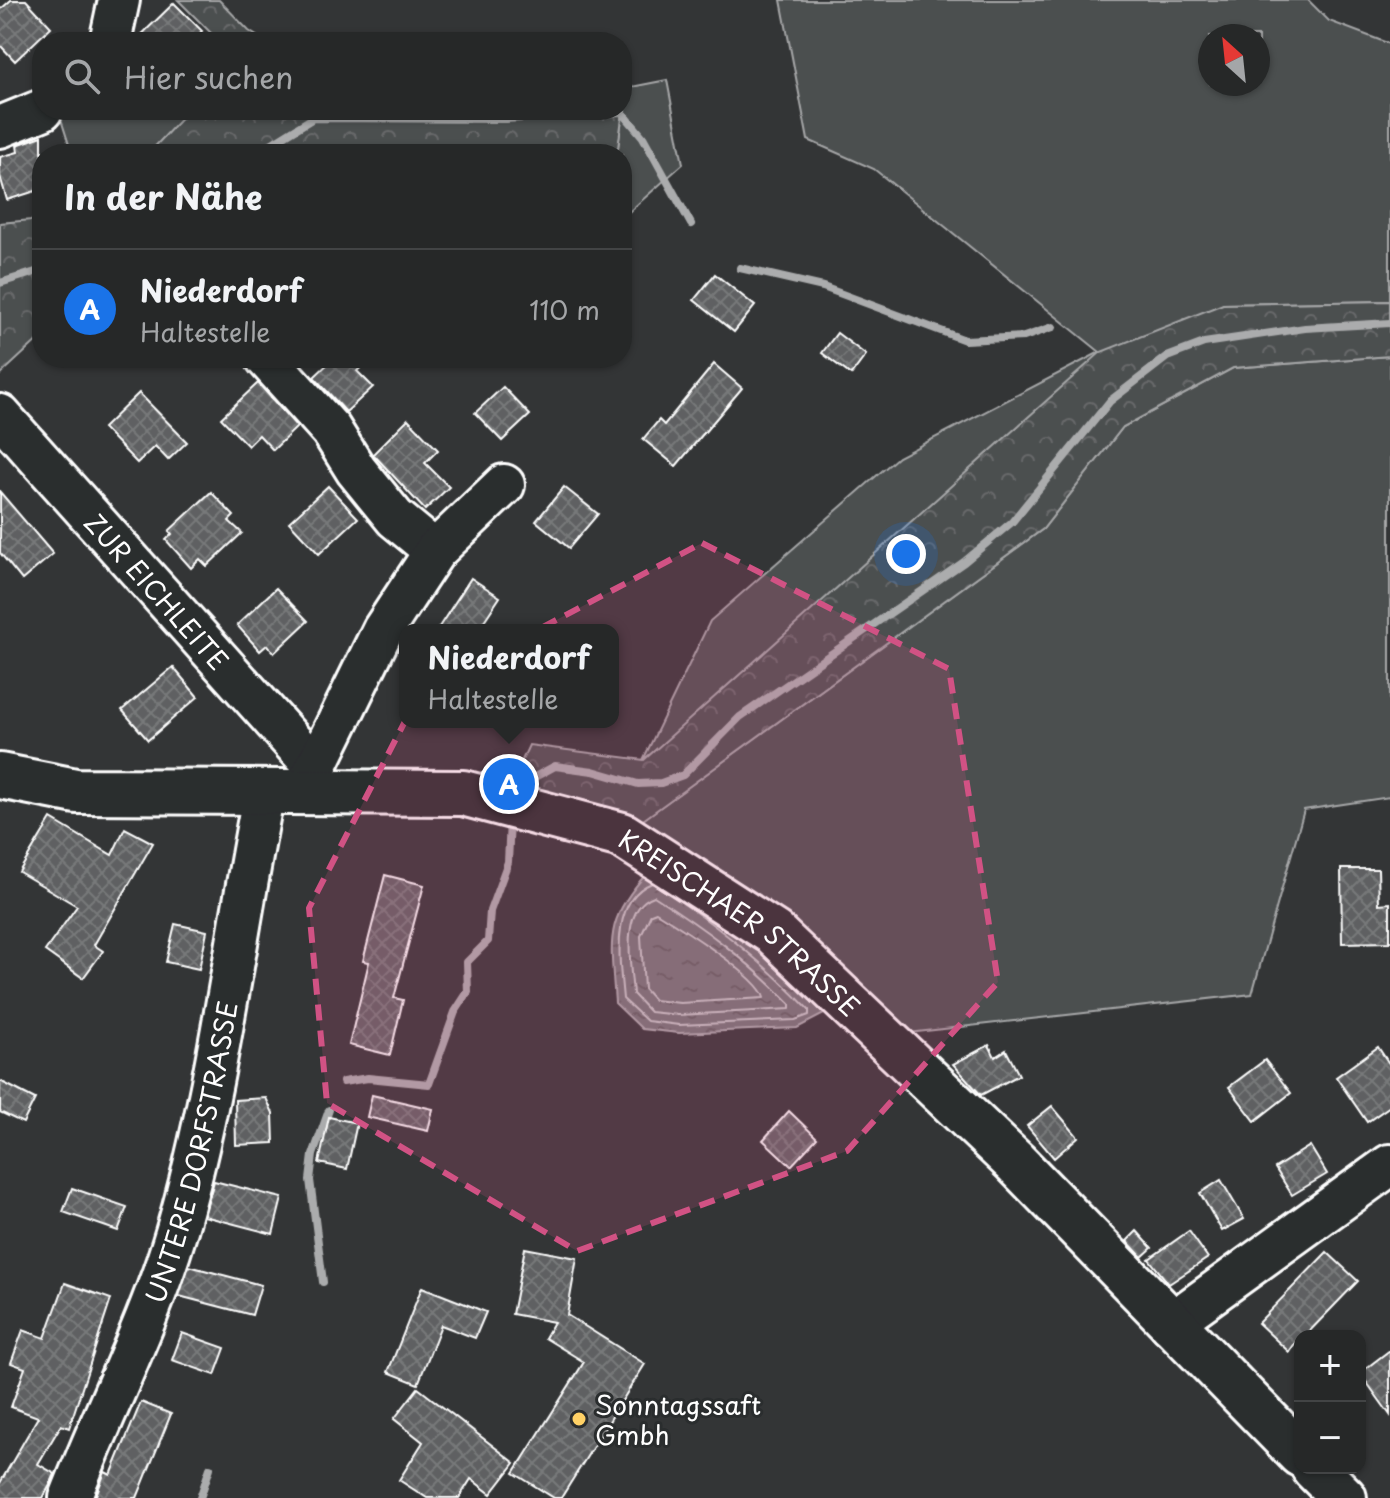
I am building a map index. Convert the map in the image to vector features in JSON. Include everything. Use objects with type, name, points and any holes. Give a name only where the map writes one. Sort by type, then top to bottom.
[{"type":"main road","name":"KREISCHAER STRASSE","points":[[0,776],[76,791],[294,783],[463,793],[622,835],[774,933],[1015,1162],[1294,1448]]},
{"type":"main road","points":[[1320,1474],[1344,1498]]},
{"type":"street","points":[[112,32],[119,0]]},
{"type":"street","points":[[0,127],[32,114]]},
{"type":"street","points":[[275,368],[331,430],[356,470],[395,518],[435,551]]},
{"type":"street","name":"ZUR EICHLEITE","points":[[0,415],[294,783]]},
{"type":"street","points":[[294,783],[383,630],[435,551],[504,485]]},
{"type":"street","name":"UNTERE DORFSTRASSE","points":[[70,1498],[134,1346],[174,1237],[294,783]]},
{"type":"street","points":[[1170,1324],[1390,1165]]},
{"type":"highlighted area","points":[[702,543],[949,669],[998,982],[847,1151],[577,1251],[327,1103],[309,908],[420,692]]},
{"type":"green space","points":[[178,0],[219,0],[251,32],[210,32]]},
{"type":"green space","points":[[781,0],[1308,0],[1329,21],[1390,44],[1390,301],[1223,304],[643,760],[710,621],[898,457],[1100,352],[874,169],[808,140]]},
{"type":"green space","points":[[667,80],[683,164],[632,209],[632,144],[619,144],[622,120],[632,120],[632,87]]},
{"type":"green space","points":[[61,120],[181,120],[158,144],[69,144]]},
{"type":"green space","points":[[180,120],[622,120],[619,144],[157,144]]},
{"type":"green space","points":[[32,220],[32,345],[0,375],[0,223]]},
{"type":"green space","points":[[1390,301],[1390,356],[1233,368],[1123,427],[1043,529],[632,828],[510,786],[529,745],[644,760],[1101,352],[1223,304]]},
{"type":"green space","points":[[1390,356],[1390,797],[1304,810],[1252,994],[882,1036],[622,835],[1043,529],[1123,427],[1233,368]]},
{"type":"water","points":[[648,872],[727,922],[774,961],[824,1014],[797,1028],[679,1033],[642,1029],[615,1003],[612,947],[613,933],[623,904]]},
{"type":"building","points":[[11,0],[26,0],[51,27],[46,32],[32,32],[32,45],[15,61],[0,45],[0,10]]},
{"type":"building","points":[[174,3],[202,31],[201,32],[144,32]]},
{"type":"building","points":[[42,136],[42,144],[32,144],[32,192],[7,200],[0,176],[0,157],[18,152],[17,145]]},
{"type":"building","points":[[715,274],[755,306],[734,332],[694,300]]},
{"type":"building","points":[[837,333],[866,355],[851,375],[822,353]]},
{"type":"building","points":[[714,364],[742,388],[676,466],[643,439],[659,420],[664,425]]},
{"type":"building","points":[[323,368],[360,368],[357,371],[373,387],[346,412],[314,377]]},
{"type":"building","points":[[258,383],[297,427],[273,450],[259,435],[248,446],[221,418]]},
{"type":"building","points":[[503,387],[530,415],[502,441],[475,413]]},
{"type":"building","points":[[139,393],[187,442],[168,460],[155,446],[137,463],[103,428]]},
{"type":"building","points":[[408,419],[438,450],[425,463],[449,487],[425,510],[373,454]]},
{"type":"building","points":[[328,486],[358,518],[319,554],[289,522]]},
{"type":"building","points":[[564,487],[598,514],[569,548],[536,521]]},
{"type":"building","points":[[0,492],[53,554],[22,580],[0,553]]},
{"type":"building","points":[[211,492],[234,516],[229,521],[242,533],[207,566],[200,559],[191,568],[166,540],[172,534],[169,531]]},
{"type":"building","points":[[471,578],[500,597],[482,624],[441,624]]},
{"type":"building","points":[[276,588],[308,621],[274,653],[267,645],[260,651],[237,625]]},
{"type":"building","points":[[173,667],[198,697],[148,740],[122,710]]},
{"type":"building","points":[[51,819],[112,855],[125,828],[153,843],[94,945],[103,951],[83,978],[45,951],[77,906],[19,872]]},
{"type":"building","points":[[1341,869],[1378,869],[1379,904],[1390,903],[1390,942],[1342,943]]},
{"type":"building","points":[[385,875],[424,885],[394,998],[403,1000],[390,1055],[349,1045],[369,962],[363,961]]},
{"type":"building","points":[[175,924],[207,931],[199,969],[166,962]]},
{"type":"building","points":[[989,1045],[995,1057],[1006,1050],[1019,1075],[981,1095],[953,1064]]},
{"type":"building","points":[[1378,1047],[1390,1065],[1390,1106],[1367,1122],[1336,1077]]},
{"type":"building","points":[[1265,1060],[1291,1093],[1255,1121],[1229,1087]]},
{"type":"building","points":[[0,1081],[35,1099],[23,1123],[0,1112]]},
{"type":"building","points":[[372,1095],[433,1109],[428,1131],[367,1117]]},
{"type":"building","points":[[266,1098],[273,1113],[274,1143],[236,1145],[235,1100]]},
{"type":"building","points":[[1052,1106],[1078,1137],[1054,1158],[1027,1126]]},
{"type":"building","points":[[789,1111],[817,1138],[791,1166],[763,1140]]},
{"type":"building","points":[[329,1117],[357,1123],[347,1169],[319,1163]]},
{"type":"building","points":[[1310,1146],[1327,1174],[1292,1195],[1275,1168]]},
{"type":"building","points":[[1221,1180],[1244,1219],[1222,1231],[1200,1193]]},
{"type":"building","points":[[214,1181],[282,1198],[273,1234],[204,1216]]},
{"type":"building","points":[[72,1188],[127,1207],[118,1231],[63,1212]]},
{"type":"building","points":[[1137,1231],[1152,1248],[1142,1257],[1127,1241]]},
{"type":"building","points":[[1189,1231],[1208,1258],[1169,1284],[1149,1259]]},
{"type":"building","name":"Sonntagssaft Gmbh","points":[[525,1248],[577,1258],[567,1315],[645,1364],[561,1498],[554,1498],[514,1473],[584,1362],[545,1338],[554,1322],[512,1314]]},
{"type":"building","points":[[1327,1252],[1358,1281],[1311,1330],[1294,1330],[1294,1345],[1289,1352],[1258,1323]]},
{"type":"building","points":[[189,1266],[261,1285],[252,1315],[179,1296]]},
{"type":"building","points":[[65,1283],[111,1299],[69,1428],[61,1425],[38,1464],[55,1474],[43,1498],[0,1498],[0,1483],[38,1417],[11,1407],[25,1368],[11,1363],[23,1330],[45,1338]]},
{"type":"building","points":[[422,1287],[486,1312],[475,1338],[441,1325],[418,1384],[388,1372]]},
{"type":"building","points":[[182,1333],[225,1348],[215,1375],[172,1360]]},
{"type":"building","points":[[1390,1350],[1390,1415],[1366,1381],[1366,1368]]},
{"type":"building","points":[[418,1388],[515,1463],[491,1494],[471,1479],[459,1498],[427,1498],[399,1480],[423,1442],[394,1419]]},
{"type":"building","points":[[141,1402],[171,1414],[137,1498],[95,1498],[105,1472],[111,1475]]},
{"type":"waterway","points":[[271,144],[310,120]]},
{"type":"waterway","points":[[629,120],[643,137],[691,224]]},
{"type":"waterway","points":[[740,268],[823,287],[965,340],[1024,337],[1053,327]]},
{"type":"waterway","points":[[0,283],[32,273]]},
{"type":"waterway","points":[[533,778],[555,766],[593,771],[638,784],[661,783],[683,775],[740,717],[964,562],[1012,522],[1110,401],[1167,357],[1204,343],[1305,328],[1390,323]]},
{"type":"waterway","points":[[343,1082],[368,1078],[429,1084],[455,1012],[468,992],[467,962],[488,941],[490,911],[508,862],[510,821]]},
{"type":"waterway","points":[[323,1282],[310,1180],[313,1155],[329,1110]]},
{"type":"waterway","points":[[200,1498],[210,1468]]},
{"type":"place","name":"Niederdorf","points":[[509,784]]},
{"type":"place","name":"Sonntagssaft Gmbh","points":[[579,1419]]}]
